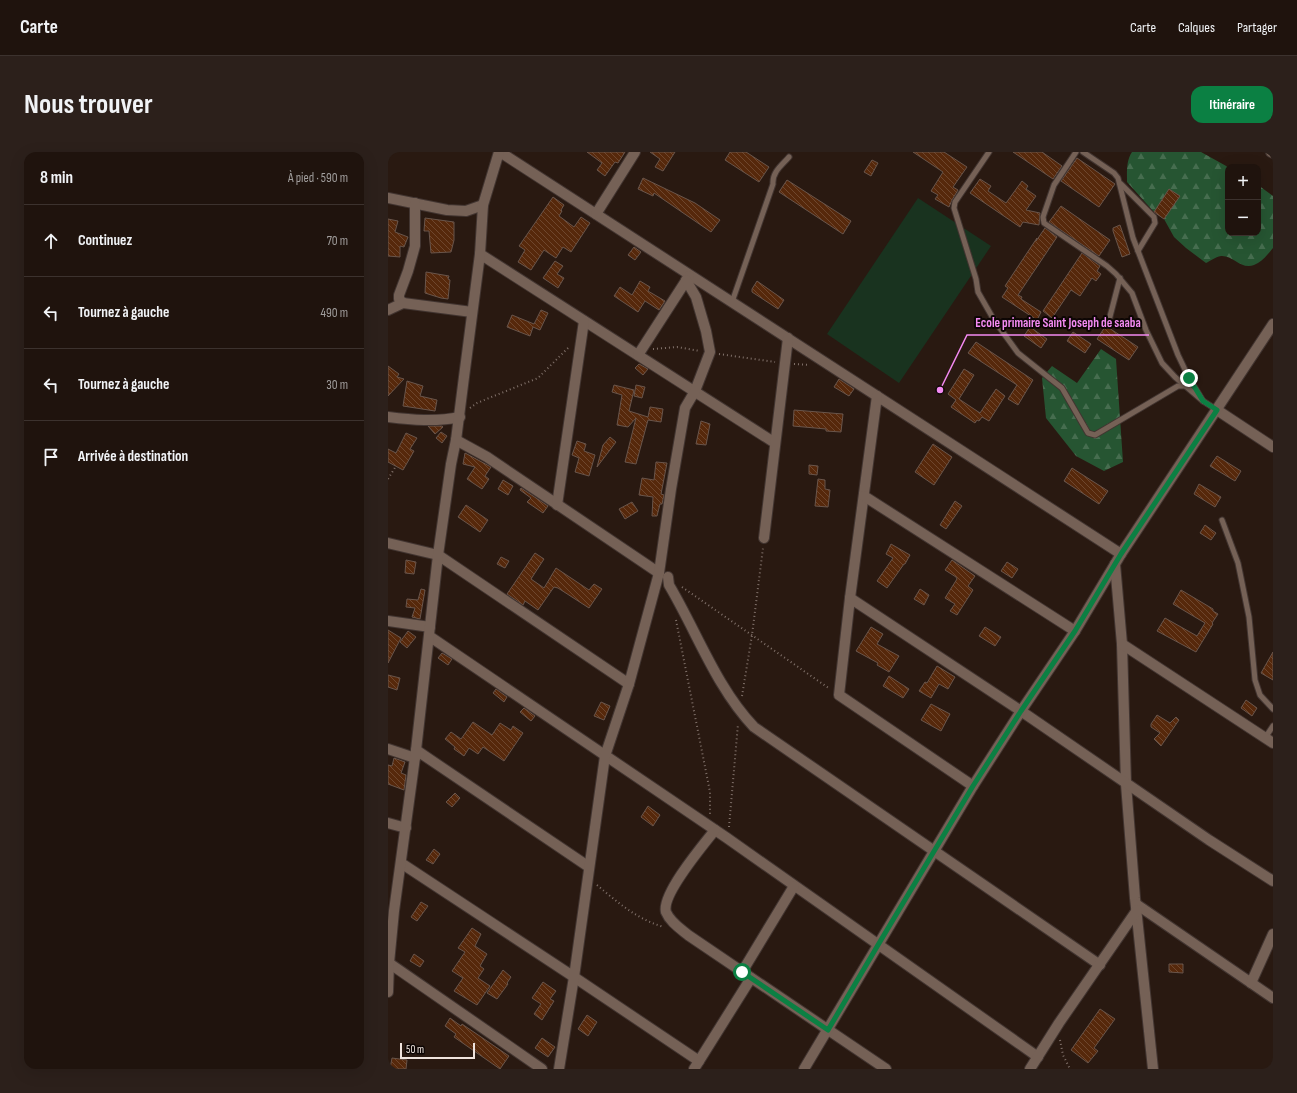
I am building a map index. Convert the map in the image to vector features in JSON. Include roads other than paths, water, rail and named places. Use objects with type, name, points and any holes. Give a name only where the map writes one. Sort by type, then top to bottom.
[{"type":"street","points":[[388,992],[389,962],[394,911],[406,828],[438,555],[451,464],[460,416],[480,254],[482,205],[500,152],[596,214],[688,277],[732,302],[1121,554]]},
{"type":"street","points":[[596,214],[635,152]]},
{"type":"street","points":[[388,198],[447,210],[466,211],[482,205]]},
{"type":"street","points":[[403,303],[399,300],[399,295],[408,271],[414,246],[415,203]]},
{"type":"street","points":[[480,254],[775,443]]},
{"type":"street","points":[[638,355],[688,277]]},
{"type":"street","points":[[558,1069],[574,976],[605,756],[663,575],[672,482],[685,408],[695,391],[710,352],[706,331],[696,297],[688,277]]},
{"type":"street","points":[[388,310],[403,303],[472,312]]},
{"type":"street","points":[[557,505],[584,321]]},
{"type":"street","points":[[804,1069],[973,786],[1075,631],[1121,554],[1273,324]]},
{"type":"street","points":[[764,538],[788,338]]},
{"type":"street","points":[[877,396],[850,598],[839,695],[973,786]]},
{"type":"street","points":[[1217,410],[1273,448]]},
{"type":"street","points":[[388,417],[413,420],[444,420],[460,416]]},
{"type":"street","points":[[456,440],[488,458],[663,575],[694,630],[721,684],[749,722],[759,732],[1100,965]]},
{"type":"street","points":[[864,496],[1075,631]]},
{"type":"street","points":[[388,543],[438,555],[629,684]]},
{"type":"street","points":[[1115,564],[1122,644],[1126,784],[1136,907],[1154,1069]]},
{"type":"street","points":[[850,598],[1273,881]]},
{"type":"street","points":[[388,622],[430,631],[605,756],[728,838],[794,886],[1038,1056]]},
{"type":"street","points":[[1122,644],[1269,741]]},
{"type":"street","points":[[388,749],[415,754],[588,872]]},
{"type":"street","points":[[388,823],[406,828]]},
{"type":"street","points":[[712,828],[670,894],[665,907],[669,918],[688,935],[886,1069]]},
{"type":"street","points":[[401,863],[574,976],[696,1065],[794,886]]},
{"type":"street","points":[[1030,1069],[1059,1023],[1100,965],[1136,907]]},
{"type":"street","points":[[1136,907],[1273,998]]},
{"type":"street","points":[[1251,983],[1273,934]]},
{"type":"street","points":[[389,962],[542,1069]]},
{"type":"lane","points":[[989,152],[955,202],[954,208],[976,279],[978,292],[994,320],[1018,353],[1062,388],[1088,433],[1092,435],[1095,435],[1178,386],[1186,386]]},
{"type":"lane","points":[[1076,152],[1054,184],[1043,220],[1044,223],[1107,266],[1120,278],[1132,293],[1146,330],[1162,363],[1175,377],[1203,401],[1217,410]]},
{"type":"lane","points":[[1083,152],[1114,173],[1118,178],[1133,238],[1178,354],[1189,378],[1203,401]]},
{"type":"lane","points":[[732,302],[773,184],[774,174],[789,157]]},
{"type":"lane","points":[[1120,184],[1154,217],[1155,223],[1138,251]]},
{"type":"lane","points":[[1108,324],[1120,278]]},
{"type":"lane","points":[[1222,520],[1238,563],[1249,617],[1255,680],[1260,694],[1273,709]]},
{"type":"lane","points":[[1269,741],[1273,726]]},
{"type":"place","name":"Ecole primaire Saint Joseph de saaba","points":[[940,390]]}]
